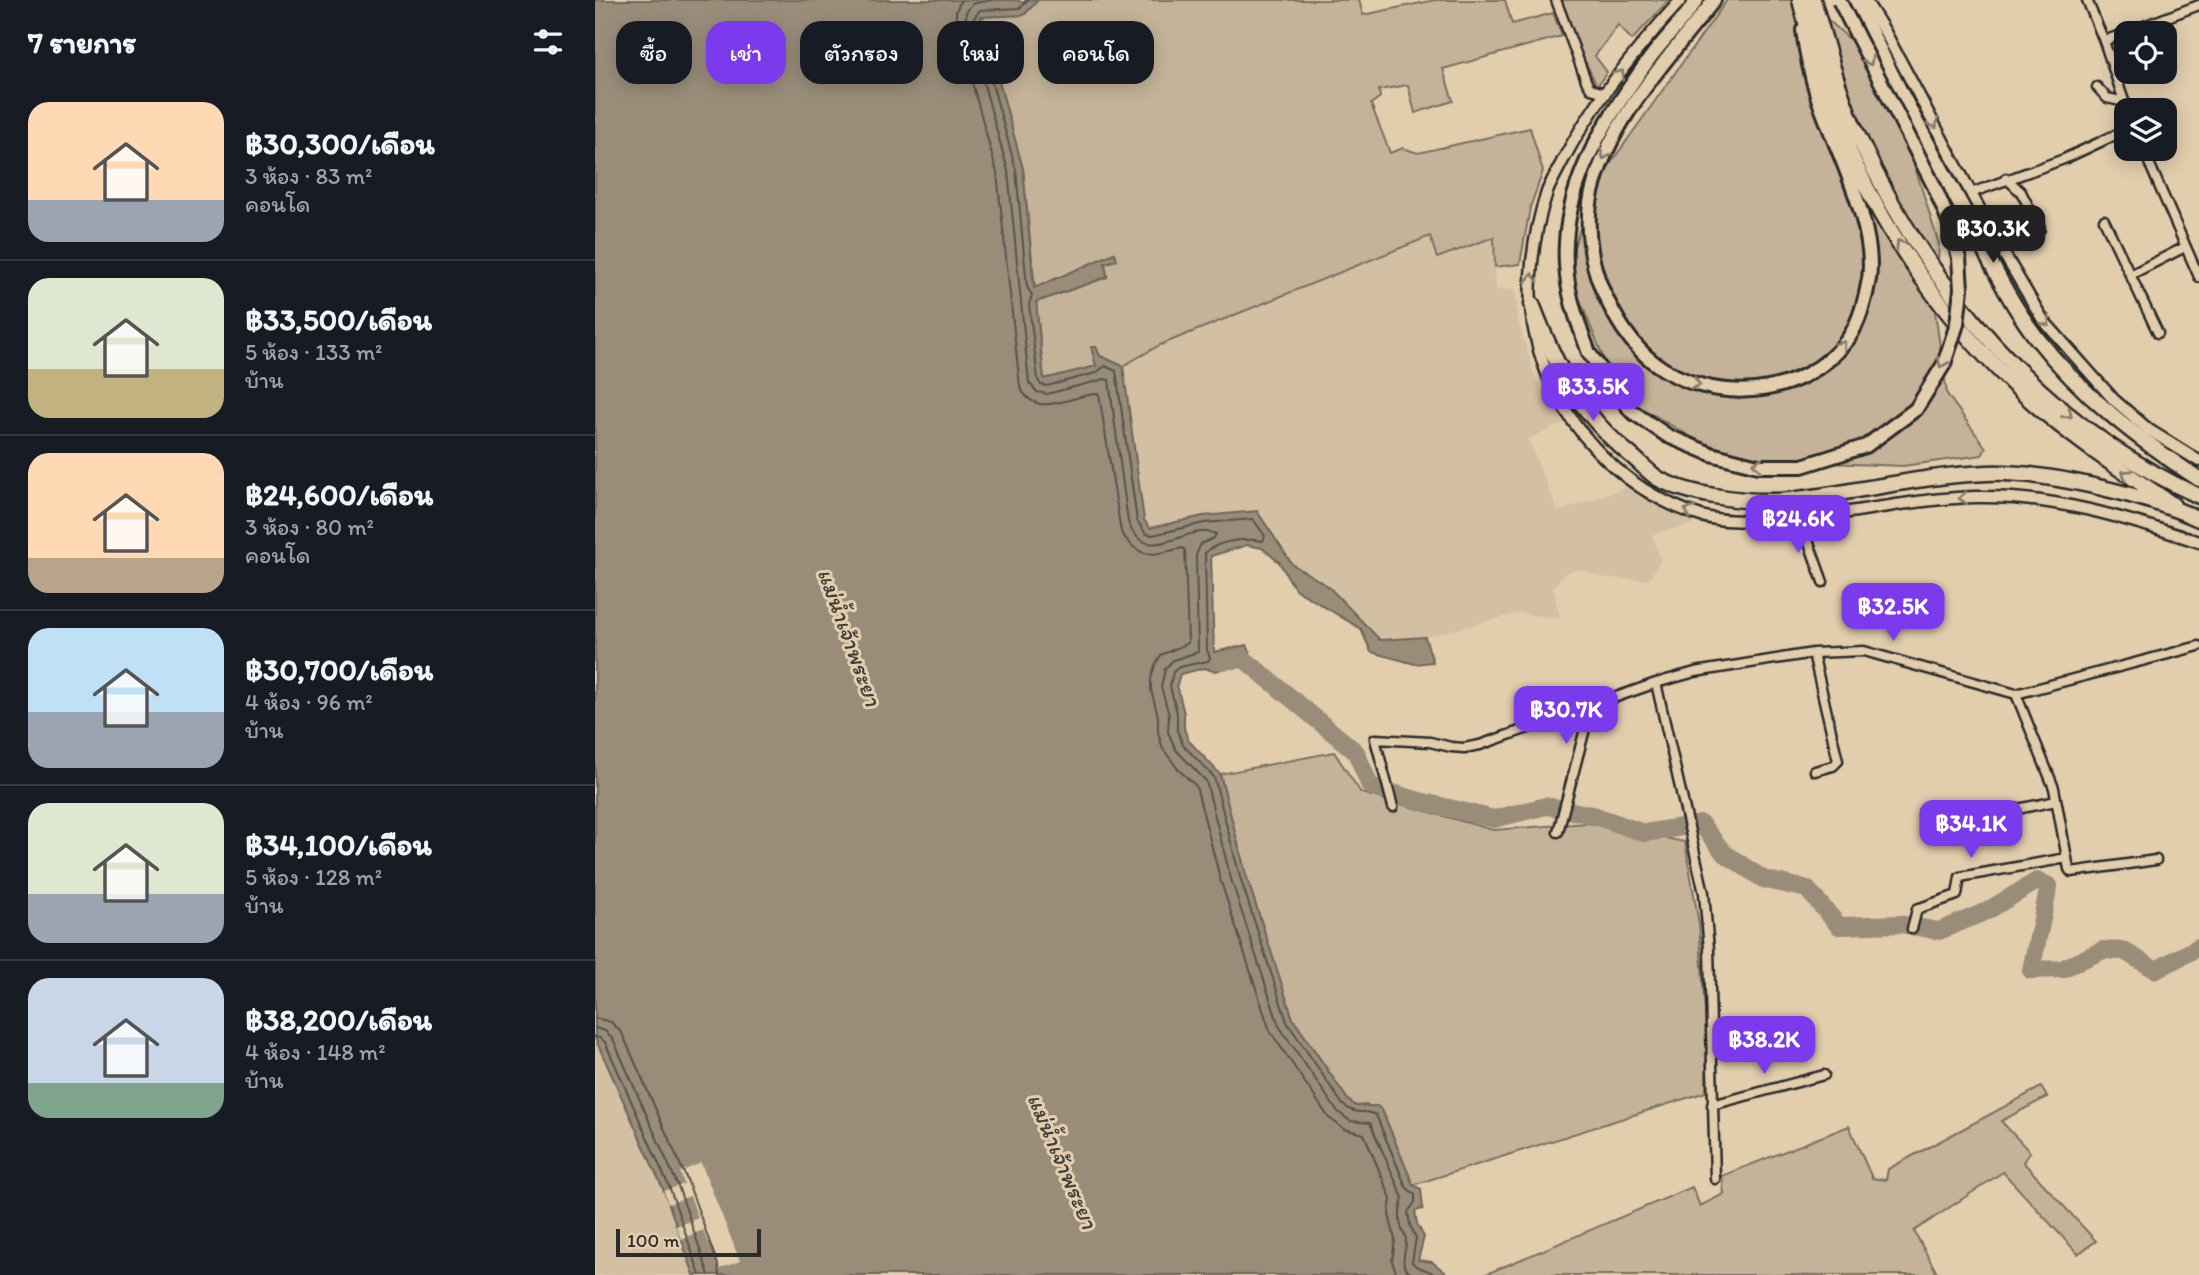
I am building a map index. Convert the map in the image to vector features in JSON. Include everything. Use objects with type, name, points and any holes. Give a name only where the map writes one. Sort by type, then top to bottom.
[{"type":"highway","points":[[1799,0],[1828,99],[1852,157],[1885,221],[1925,281],[1970,338],[2027,398],[2096,453],[2183,512]]},
{"type":"highway","points":[[1813,0],[1841,92],[1875,171],[1898,214],[1957,300],[2007,359],[2069,415],[2143,467],[2199,496]]},
{"type":"highway","points":[[1856,0],[1932,152],[2010,298],[2036,337],[2080,387],[2115,419],[2199,479]]},
{"type":"highway","points":[[1532,304],[1549,349],[1572,393],[1613,441],[1658,478],[1707,495],[1776,501],[1910,481],[1989,473],[2042,477],[2102,489],[2199,519]]},
{"type":"main road","points":[[1697,0],[1651,57],[1601,129],[1587,158],[1568,216],[1565,245],[1567,276],[1574,311],[1589,353],[1631,411],[1668,436],[1711,454],[1758,466],[1802,466],[1866,446],[1916,409],[1944,363],[1957,324],[1961,289],[1959,258],[1949,221],[1934,186],[1839,0]]},
{"type":"main road","points":[[1714,0],[1639,97],[1610,142],[1593,188],[1590,244],[1597,277],[1612,311],[1631,341],[1653,362],[1684,380],[1716,390],[1744,392],[1786,383],[1821,365],[1837,352],[1849,337],[1864,301],[1870,265],[1860,212],[1810,69],[1799,0]]},
{"type":"street","points":[[1556,0],[1587,83],[1591,89],[1605,93]]},
{"type":"street","points":[[1681,0],[1581,125],[1548,190],[1533,243],[1534,333],[1545,369],[1565,410],[1595,450],[1626,478],[1662,499],[1703,516],[1743,522],[1800,518],[1911,502],[1976,497],[2031,500],[2083,508],[2199,542]]},
{"type":"street","points":[[1865,0],[1885,32],[1997,242],[2043,320],[2114,400],[2149,430],[2199,461]]},
{"type":"street","points":[[2087,0],[2123,98]]},
{"type":"street","points":[[2104,41],[2199,5]]},
{"type":"street","points":[[2097,87],[2107,98],[2114,101]]},
{"type":"street","points":[[1971,193],[2064,159],[2114,136]]},
{"type":"street","points":[[2148,161],[2199,277]]},
{"type":"street","points":[[2007,178],[2021,192],[2040,229]]},
{"type":"street","points":[[2103,220],[2158,333]]},
{"type":"street","points":[[2130,275],[2185,247]]},
{"type":"street","points":[[1800,518],[1823,582]]},
{"type":"street","points":[[1393,807],[1375,739],[1430,742],[1464,748],[1480,745],[1656,682],[1695,672],[1813,653],[1864,651],[2016,694],[2199,646]]},
{"type":"street","points":[[1813,653],[1838,761],[1833,766],[1815,771]]},
{"type":"street","points":[[1656,682],[1704,893],[1709,949],[1715,1179]]},
{"type":"street","points":[[2016,694],[2053,788],[2069,869],[2076,873],[2156,860]]},
{"type":"street","points":[[1558,828],[1591,706]]},
{"type":"street","points":[[1937,826],[2056,801]]},
{"type":"street","points":[[1912,929],[1917,909],[1956,897],[1958,879],[1962,876],[2067,858]]},
{"type":"street","points":[[1712,1105],[1824,1075]]},
{"type":"shaded area","points":[[1038,0],[1359,0],[1363,15],[1435,0],[1505,0],[1512,24],[1553,13],[1562,36],[1443,69],[1453,101],[1415,113],[1408,85],[1379,90],[1380,97],[1371,104],[1390,153],[1403,148],[1418,153],[1530,128],[1543,171],[1530,208],[1520,264],[1495,267],[1494,237],[1437,258],[1430,236],[1160,345],[1123,366],[1100,356],[1096,347],[1092,347],[1096,366],[1044,379],[1036,302],[1107,277],[1105,263],[1116,260],[1114,253],[1035,289],[1023,169],[1000,84],[1024,84],[1024,21],[982,21],[981,16],[1024,15]]},
{"type":"shaded area","points":[[1561,0],[1669,0],[1632,40],[1618,25],[1595,56],[1607,72],[1597,86]]},
{"type":"shaded area","points":[[1727,0],[1806,0],[1865,53],[1910,151],[1939,244],[1935,312],[1947,394],[1986,448],[1982,455],[1903,466],[1729,459],[1618,394],[1567,268],[1593,188]]},
{"type":"shaded area","points":[[1430,236],[1437,258],[1494,237],[1496,289],[1515,290],[1519,324],[1536,380],[1564,423],[1528,439],[1558,512],[1626,487],[1695,523],[1652,535],[1661,559],[1649,580],[1603,578],[1581,570],[1567,572],[1553,587],[1560,619],[1519,613],[1425,637],[1380,640],[1328,586],[1292,564],[1258,511],[1203,516],[1151,529],[1144,520],[1123,366],[1160,345]]},
{"type":"shaded area","points":[[1334,752],[1361,793],[1493,830],[1588,823],[1685,842],[1699,924],[1707,1038],[1706,1092],[1413,1185],[1382,1110],[1366,1105],[1356,1106],[1348,1100],[1293,1019],[1246,875],[1220,774]]},
{"type":"shaded area","points":[[595,1038],[664,1191],[694,1275],[595,1275]]},
{"type":"shaded area","points":[[2041,1087],[2047,1097],[2001,1121],[2030,1152],[2023,1162],[2096,1241],[2078,1254],[2003,1172],[1914,1231],[1938,1275],[1484,1275],[1692,1187],[1700,1206],[1724,1194],[1722,1176],[1849,1126],[1872,1178],[1886,1180],[1888,1169]]},
{"type":"water","name":"แม่น้ำเจ้าพระยา","points":[[595,0],[1017,0],[1023,3],[1026,0],[1038,0],[1024,15],[981,17],[982,21],[937,21],[937,84],[1000,84],[1023,169],[1034,288],[1115,253],[1117,260],[1105,263],[1107,277],[1036,302],[1044,379],[1096,366],[1091,347],[1096,347],[1100,356],[1123,366],[1144,520],[1150,528],[1203,516],[1257,511],[1292,564],[1328,586],[1380,640],[1425,637],[1433,662],[1415,664],[1371,652],[1361,629],[1295,589],[1279,562],[1262,548],[1247,545],[1211,556],[1214,652],[1247,645],[1250,652],[1224,668],[1205,668],[1180,674],[1177,685],[1188,740],[1220,774],[1246,875],[1293,1019],[1348,1100],[1356,1106],[1377,1106],[1382,1110],[1413,1185],[1421,1189],[1423,1209],[1415,1211],[1417,1224],[1424,1237],[1418,1260],[1432,1262],[1449,1275],[694,1275],[664,1191],[595,1038]]},
{"type":"pier","points":[[701,1163],[740,1261],[719,1269],[703,1230],[681,1239],[676,1226],[698,1218],[690,1196],[668,1204],[664,1191],[684,1184],[680,1172]]},
{"type":"waterway","points":[[1222,661],[1244,659],[1356,752],[1370,786],[1494,819],[1546,806],[1593,815],[1644,833],[1701,824],[1724,853],[1763,879],[1807,889],[1839,926],[1900,924],[1939,931],[1987,911],[2037,881],[2049,886],[2031,970],[2062,969],[2103,950],[2124,951],[2156,970],[2199,947]]}]
